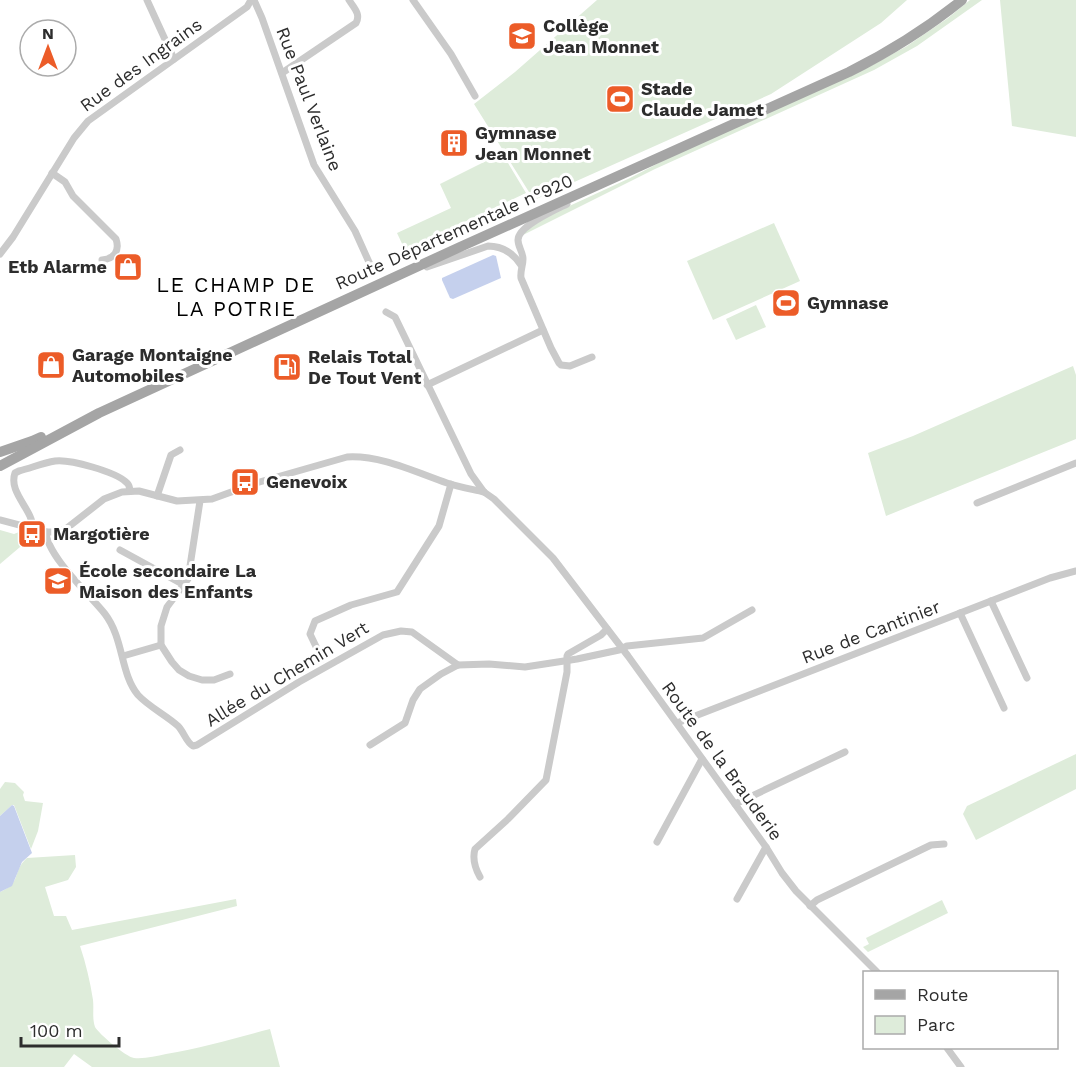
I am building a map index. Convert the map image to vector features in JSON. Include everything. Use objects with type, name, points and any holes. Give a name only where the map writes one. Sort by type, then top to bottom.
[{"type":"main road","name":"Route Départementale n°920","points":[[99,413],[396,276],[824,84],[871,61],[923,30],[962,0]]},
{"type":"main road","points":[[0,452],[99,413]]},
{"type":"main road","points":[[0,466],[99,413]]},
{"type":"street","points":[[147,0],[174,59]]},
{"type":"street","name":"Rue des Ingrains","points":[[0,254],[13,237],[74,138],[88,121],[247,7],[253,0]]},
{"type":"street","name":"Rue Paul Verlaine","points":[[253,0],[262,18],[317,172],[355,231],[373,271]]},
{"type":"street","points":[[282,73],[356,23],[358,13],[349,0]]},
{"type":"street","points":[[413,0],[451,54],[475,96]]},
{"type":"street","points":[[52,173],[65,182],[73,196],[116,239],[118,248],[116,253],[112,258],[102,260]]},
{"type":"street","points":[[592,357],[570,366],[561,365],[556,359],[522,282],[520,274],[523,258],[518,240],[523,229],[614,178]]},
{"type":"street","points":[[396,276],[488,246],[496,246],[509,251],[521,266]]},
{"type":"street","points":[[386,312],[395,317],[471,474],[484,492]]},
{"type":"street","points":[[427,385],[543,330]]},
{"type":"street","points":[[157,496],[171,455],[180,450]]},
{"type":"street","points":[[0,520],[46,532],[55,532],[67,528],[104,499],[122,492],[130,490],[177,501],[200,501],[356,456],[378,460],[451,484],[484,492]]},
{"type":"street","points":[[33,529],[29,513],[13,483],[15,473],[19,471],[54,461],[82,465],[106,472],[122,480],[129,485],[130,490]]},
{"type":"street","points":[[977,503],[1076,463]]},
{"type":"street","points":[[462,487],[471,474]]},
{"type":"street","points":[[322,659],[310,634],[315,621],[351,605],[397,592],[439,526],[451,484]]},
{"type":"street","name":"Route de la Brauderie","points":[[484,492],[494,499],[553,558],[677,723],[766,847],[782,873],[810,906],[876,971]]},
{"type":"street","points":[[200,501],[189,579],[166,607],[162,618],[161,645],[171,662],[189,676],[202,680],[214,680],[230,674]]},
{"type":"street","points":[[46,532],[46,538],[65,567],[113,626],[123,656],[161,645]]},
{"type":"street","points":[[120,550],[184,585]]},
{"type":"street","name":"Rue de Cantinier","points":[[677,723],[1050,578],[1076,571]]},
{"type":"street","points":[[992,601],[1027,678]]},
{"type":"street","points":[[370,745],[406,721],[413,700],[420,689],[458,665],[489,664],[525,667],[619,650],[627,646],[703,638],[752,610]]},
{"type":"street","points":[[960,613],[1004,708]]},
{"type":"street","points":[[480,877],[474,862],[475,849],[546,780],[567,672],[568,654],[592,641],[607,629]]},
{"type":"street","name":"Allée du Chemin Vert","points":[[123,656],[132,686],[138,695],[178,726],[189,744],[193,746],[383,635],[401,631],[412,632],[458,665]]},
{"type":"street","points":[[592,641],[593,652],[599,654]]},
{"type":"street","points":[[735,804],[845,752]]},
{"type":"street","points":[[657,842],[702,759]]},
{"type":"street","points":[[810,906],[931,845],[944,844]]},
{"type":"street","points":[[737,899],[766,847]]},
{"type":"street","points":[[948,1049],[961,1067]]},
{"type":"green space","name":"Stade Claude Jamet","points":[[597,0],[907,0],[881,23],[771,94],[534,200],[474,104],[515,72]]},
{"type":"green space","points":[[970,0],[982,0],[917,46],[874,70],[655,169],[523,235],[526,230],[552,214],[676,154],[867,68],[907,46]]},
{"type":"green space","points":[[1000,0],[1076,0],[1076,137],[1012,126]]},
{"type":"green space","points":[[502,153],[526,193],[405,250],[397,233],[451,208],[440,184]]},
{"type":"green space","points":[[774,223],[800,281],[713,320],[687,261]]},
{"type":"green space","points":[[756,305],[766,327],[736,340],[726,319]]},
{"type":"green space","points":[[1073,366],[1076,375],[1076,439],[886,516],[868,453],[913,436]]},
{"type":"green space","points":[[0,530],[33,536],[0,564]]},
{"type":"green space","points":[[1076,754],[1076,789],[976,840],[963,814],[967,806]]},
{"type":"green space","points":[[5,782],[15,783],[24,792],[25,801],[43,803],[38,831],[31,849],[14,805],[0,816],[0,789]]},
{"type":"green space","points":[[75,855],[76,867],[68,880],[45,887],[54,916],[66,916],[72,930],[236,899],[237,906],[80,946],[92,993],[94,1024],[102,1035],[130,1057],[142,1058],[192,1049],[270,1029],[280,1067],[92,1067],[74,1054],[64,1067],[0,1067],[0,892],[11,885],[27,858]]},
{"type":"green space","points":[[942,900],[948,913],[868,952],[863,947],[869,944],[866,938]]},
{"type":"water","points":[[493,255],[496,256],[501,278],[453,299],[450,298],[442,278]]},
{"type":"water","points":[[12,805],[32,853],[22,862],[12,886],[0,892],[0,816]]},
{"type":"place","name":"Collège Jean Monnet","points":[[522,36]]},
{"type":"place","name":"Stade Claude Jamet","points":[[620,99]]},
{"type":"place","name":"Gymnase Jean Monnet","points":[[454,143]]},
{"type":"place","name":"Etb Alarme","points":[[128,267]]},
{"type":"place","name":"Gymnase","points":[[786,303]]},
{"type":"place","name":"Garage Montaigne Automobiles","points":[[51,365]]},
{"type":"place","name":"Relais Total De Tout Vent","points":[[287,367]]},
{"type":"place","name":"Genevoix","points":[[245,482]]},
{"type":"place","name":"Margotière","points":[[32,534]]},
{"type":"place","name":"École secondaire La Maison des Enfants","points":[[58,581]]},
{"type":"district","name":"LE CHAMP DE LA POTRIE","points":[[236,297]]}]
